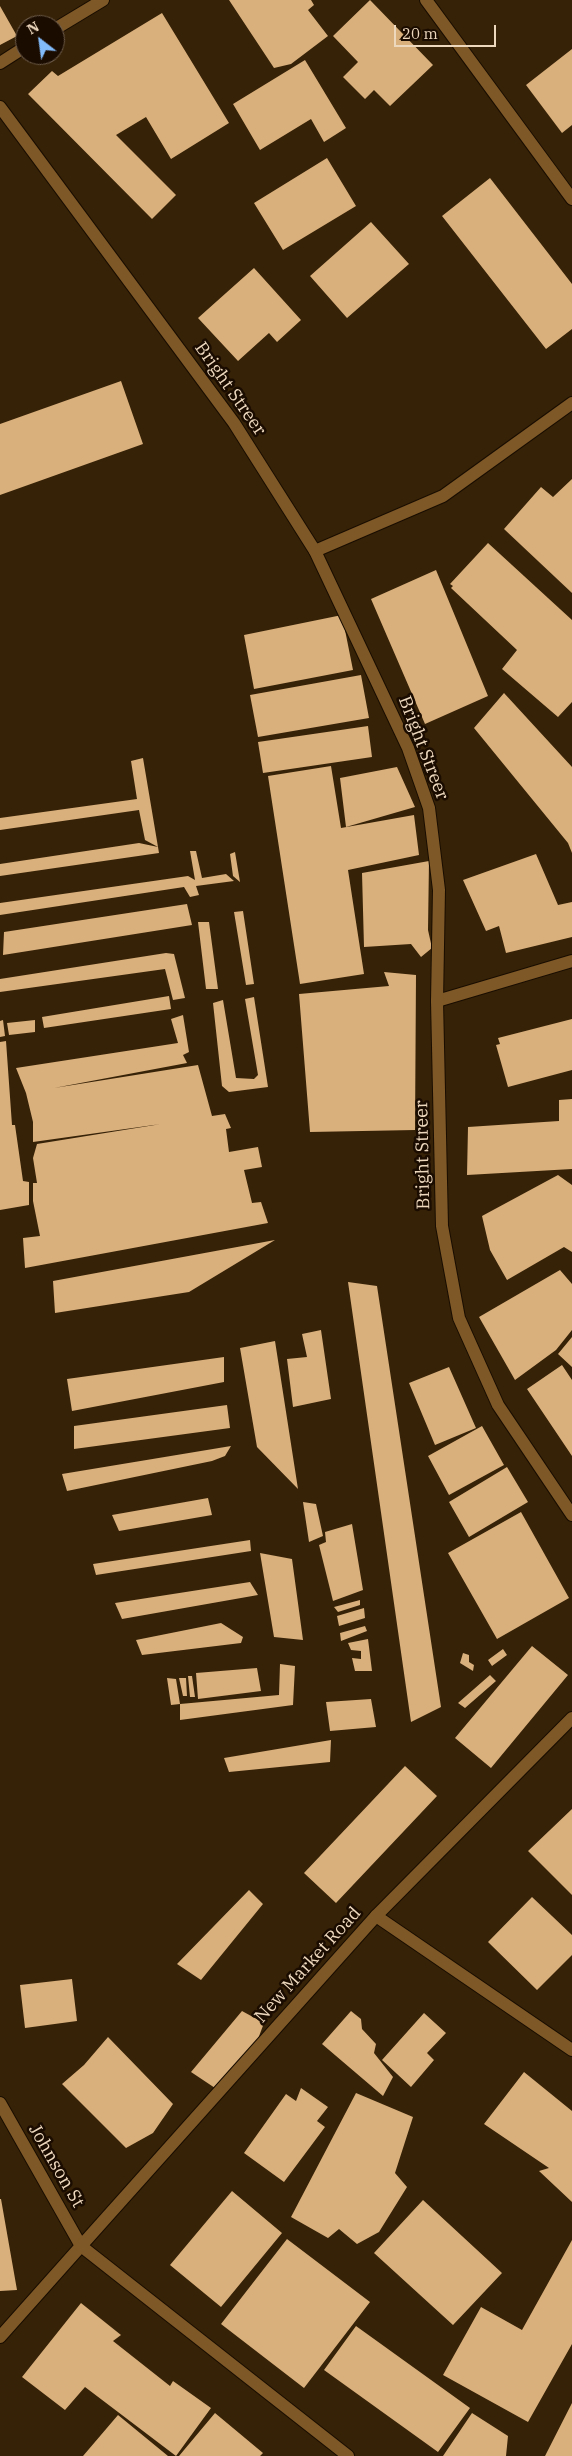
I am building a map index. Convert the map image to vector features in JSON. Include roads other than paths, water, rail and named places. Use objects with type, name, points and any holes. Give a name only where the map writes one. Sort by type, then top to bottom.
[{"type":"street","points":[[65,23],[103,0]]},
{"type":"street","points":[[426,0],[572,199]]},
{"type":"street","points":[[0,63],[15,54]]},
{"type":"street","name":"Bright Streer","points":[[0,107],[234,423],[315,551],[408,748],[429,808],[439,890],[437,1001],[442,1226],[459,1318],[498,1405],[572,1515]]},
{"type":"street","points":[[315,551],[443,496],[572,403]]},
{"type":"street","points":[[437,1001],[572,961]]},
{"type":"street","name":"New Market Road","points":[[0,2337],[376,1916],[572,1718]]},
{"type":"street","points":[[376,1916],[572,2050]]},
{"type":"street","name":"Johnson St","points":[[0,2103],[81,2246]]},
{"type":"street","points":[[81,2246],[348,2456]]}]
